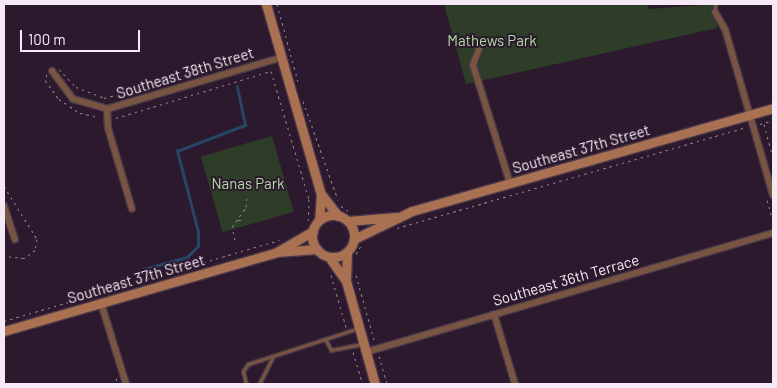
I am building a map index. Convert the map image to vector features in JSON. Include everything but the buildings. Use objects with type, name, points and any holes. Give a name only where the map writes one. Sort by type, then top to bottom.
[{"type":"main road","points":[[266,4],[321,194],[319,220]]},
{"type":"main road","name":"Southeast 37th Street","points":[[354,239],[396,217],[773,108]]},
{"type":"main road","points":[[321,194],[338,216],[348,221],[354,239],[346,281]]},
{"type":"main road","points":[[338,216],[319,220],[308,230],[317,249],[329,257],[346,281],[375,384]]},
{"type":"main road","name":"Southeast 37th Street","points":[[348,221],[396,217]]},
{"type":"main road","name":"Southeast 37th Street","points":[[276,252],[308,230]]},
{"type":"main road","name":"Southeast 37th Street","points":[[4,331],[276,252],[317,249]]},
{"type":"main road","points":[[329,257],[351,255]]},
{"type":"street","points":[[715,12],[725,29],[773,195]]},
{"type":"street","points":[[479,49],[473,65],[510,183]]},
{"type":"street","name":"Southeast 38th Street","points":[[52,71],[73,100],[108,109],[282,57]]},
{"type":"street","points":[[108,109],[107,118],[132,209]]},
{"type":"street","points":[[4,206],[15,239]]},
{"type":"street","name":"Southeast 36th Terrace","points":[[365,348],[377,348],[773,233]]},
{"type":"street","points":[[101,303],[126,384]]},
{"type":"street","points":[[494,314],[515,384]]},
{"type":"lane","points":[[715,4],[715,12]]},
{"type":"lane","points":[[246,384],[243,372],[248,364],[272,358],[359,328]]},
{"type":"lane","points":[[324,339],[331,350],[352,347],[365,348]]},
{"type":"lane","points":[[259,384],[272,358]]},
{"type":"path","points":[[277,4],[300,90]]},
{"type":"path","points":[[222,75],[220,66],[104,98],[76,87],[62,68],[52,71],[45,80],[59,99],[80,113],[107,118],[271,71],[310,205],[308,230]]},
{"type":"path","points":[[302,99],[336,198]]},
{"type":"path","points":[[773,120],[762,123],[773,157]]},
{"type":"path","points":[[393,230],[748,127]]},
{"type":"path","points":[[4,186],[37,238],[35,250],[24,258],[4,256]]},
{"type":"path","points":[[235,240],[232,227],[242,213],[246,196]]},
{"type":"path","points":[[238,220],[245,220]]},
{"type":"path","points":[[4,321],[283,239]]},
{"type":"path","points":[[351,255],[370,239]]},
{"type":"path","points":[[354,265],[387,384]]},
{"type":"path","points":[[330,272],[347,332]]},
{"type":"path","points":[[352,347],[362,384]]},
{"type":"green space","name":"Mathews Park","points":[[444,4],[647,4],[649,9],[719,4],[717,28],[466,84]]},
{"type":"green space","name":"Nanas Park","points":[[272,136],[294,212],[223,232],[201,156]]},
{"type":"waterway","points":[[144,269],[187,257],[198,246],[198,232],[177,151],[245,125],[237,87]]}]
